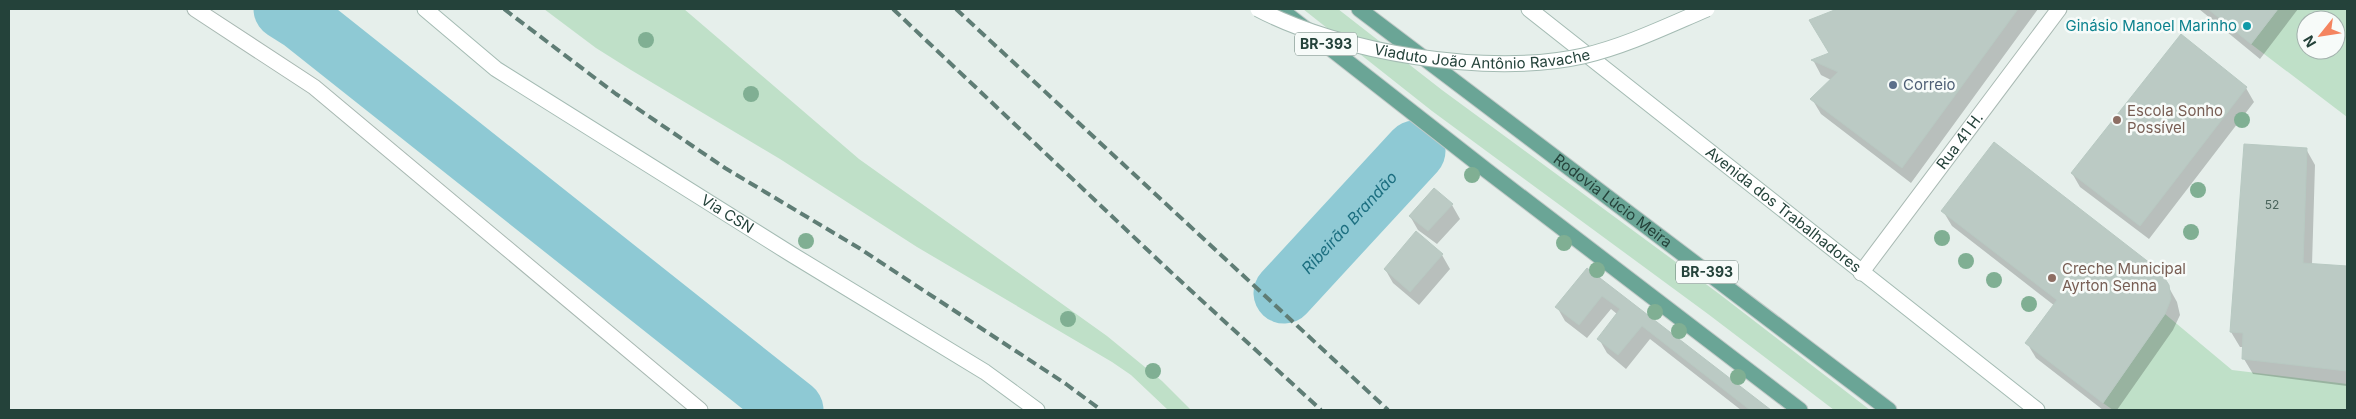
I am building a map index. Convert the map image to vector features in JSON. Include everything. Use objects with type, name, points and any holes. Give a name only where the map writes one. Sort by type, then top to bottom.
[{"type":"main road","name":"BR-393","points":[[1280,9],[1486,170],[1800,410]]},
{"type":"main road","name":"Rodovia Lúcio Meira","points":[[1359,9],[1889,410]]},
{"type":"street","points":[[195,9],[314,87],[700,410]]},
{"type":"street","name":"Via CSN","points":[[425,9],[496,68],[791,254],[985,372],[1037,410]]},
{"type":"street","name":"Viaduto João Antônio Ravache","points":[[1258,9],[1349,44],[1435,59],[1525,63],[1562,59],[1606,50],[1707,9]]},
{"type":"street","name":"Avenida dos Trabalhadores","points":[[1529,9],[2037,410]]},
{"type":"street","name":"Rua 41 H.","points":[[1862,273],[2059,9]]},
{"type":"green space","points":[[544,9],[684,9],[859,159],[1107,336],[1162,381],[1191,410],[1168,410],[1131,375],[1112,362],[917,247],[780,159],[631,70],[596,48]]},
{"type":"green space","points":[[1303,9],[1338,9],[1442,90],[1718,293],[1870,410],[1834,410],[1708,314],[1432,111]]},
{"type":"green space","points":[[2278,9],[2347,9],[2347,117],[2251,44]]},
{"type":"green space","points":[[2165,314],[2232,370],[2347,384],[2347,410],[2113,410],[2103,403]]},
{"type":"building","name":"Correio","points":[[1837,9],[2018,9],[1902,168],[1810,99],[1838,72],[1811,60],[1829,53],[1809,20]]},
{"type":"building","name":"Ginásio Manoel Marinho","points":[[2208,9],[2278,9],[2251,44]]},
{"type":"building","points":[[2181,34],[2247,87],[2140,226],[2071,173]]},
{"type":"building","name":"Creche Municipal Ayrton Senna","points":[[1994,142],[2160,271],[2169,285],[2171,299],[2165,314],[2103,403],[2025,343],[2057,300],[1941,211]]},
{"type":"building","points":[[2244,144],[2307,148],[2303,263],[2347,266],[2347,371],[2242,359],[2243,333],[2230,332]]},
{"type":"building","points":[[1434,188],[1453,204],[1428,231],[1409,216]]},
{"type":"building","points":[[1416,231],[1443,254],[1410,292],[1384,269]]},
{"type":"building","points":[[1587,268],[1771,410],[1750,410],[1642,326],[1618,355],[1597,339],[1620,309],[1602,296],[1579,325],[1555,307]]},
{"type":"waterway","points":[[284,9],[303,21],[793,410]]},
{"type":"waterway","name":"Ribeirão Brandão","points":[[1284,293],[1415,151]]},
{"type":"railway","points":[[504,9],[616,94],[725,168],[859,248],[1066,384],[1101,410]]},
{"type":"railway","points":[[893,9],[1174,275],[1321,410]]},
{"type":"railway","points":[[956,9],[1388,410]]},
{"type":"place","name":"Ginásio Manoel Marinho","points":[[2247,26]]},
{"type":"place","name":"Correio","points":[[1893,85]]},
{"type":"place","name":"Escola Sonho Possível","points":[[2117,120]]},
{"type":"place","name":"Creche Municipal Ayrton Senna","points":[[2052,278]]}]
